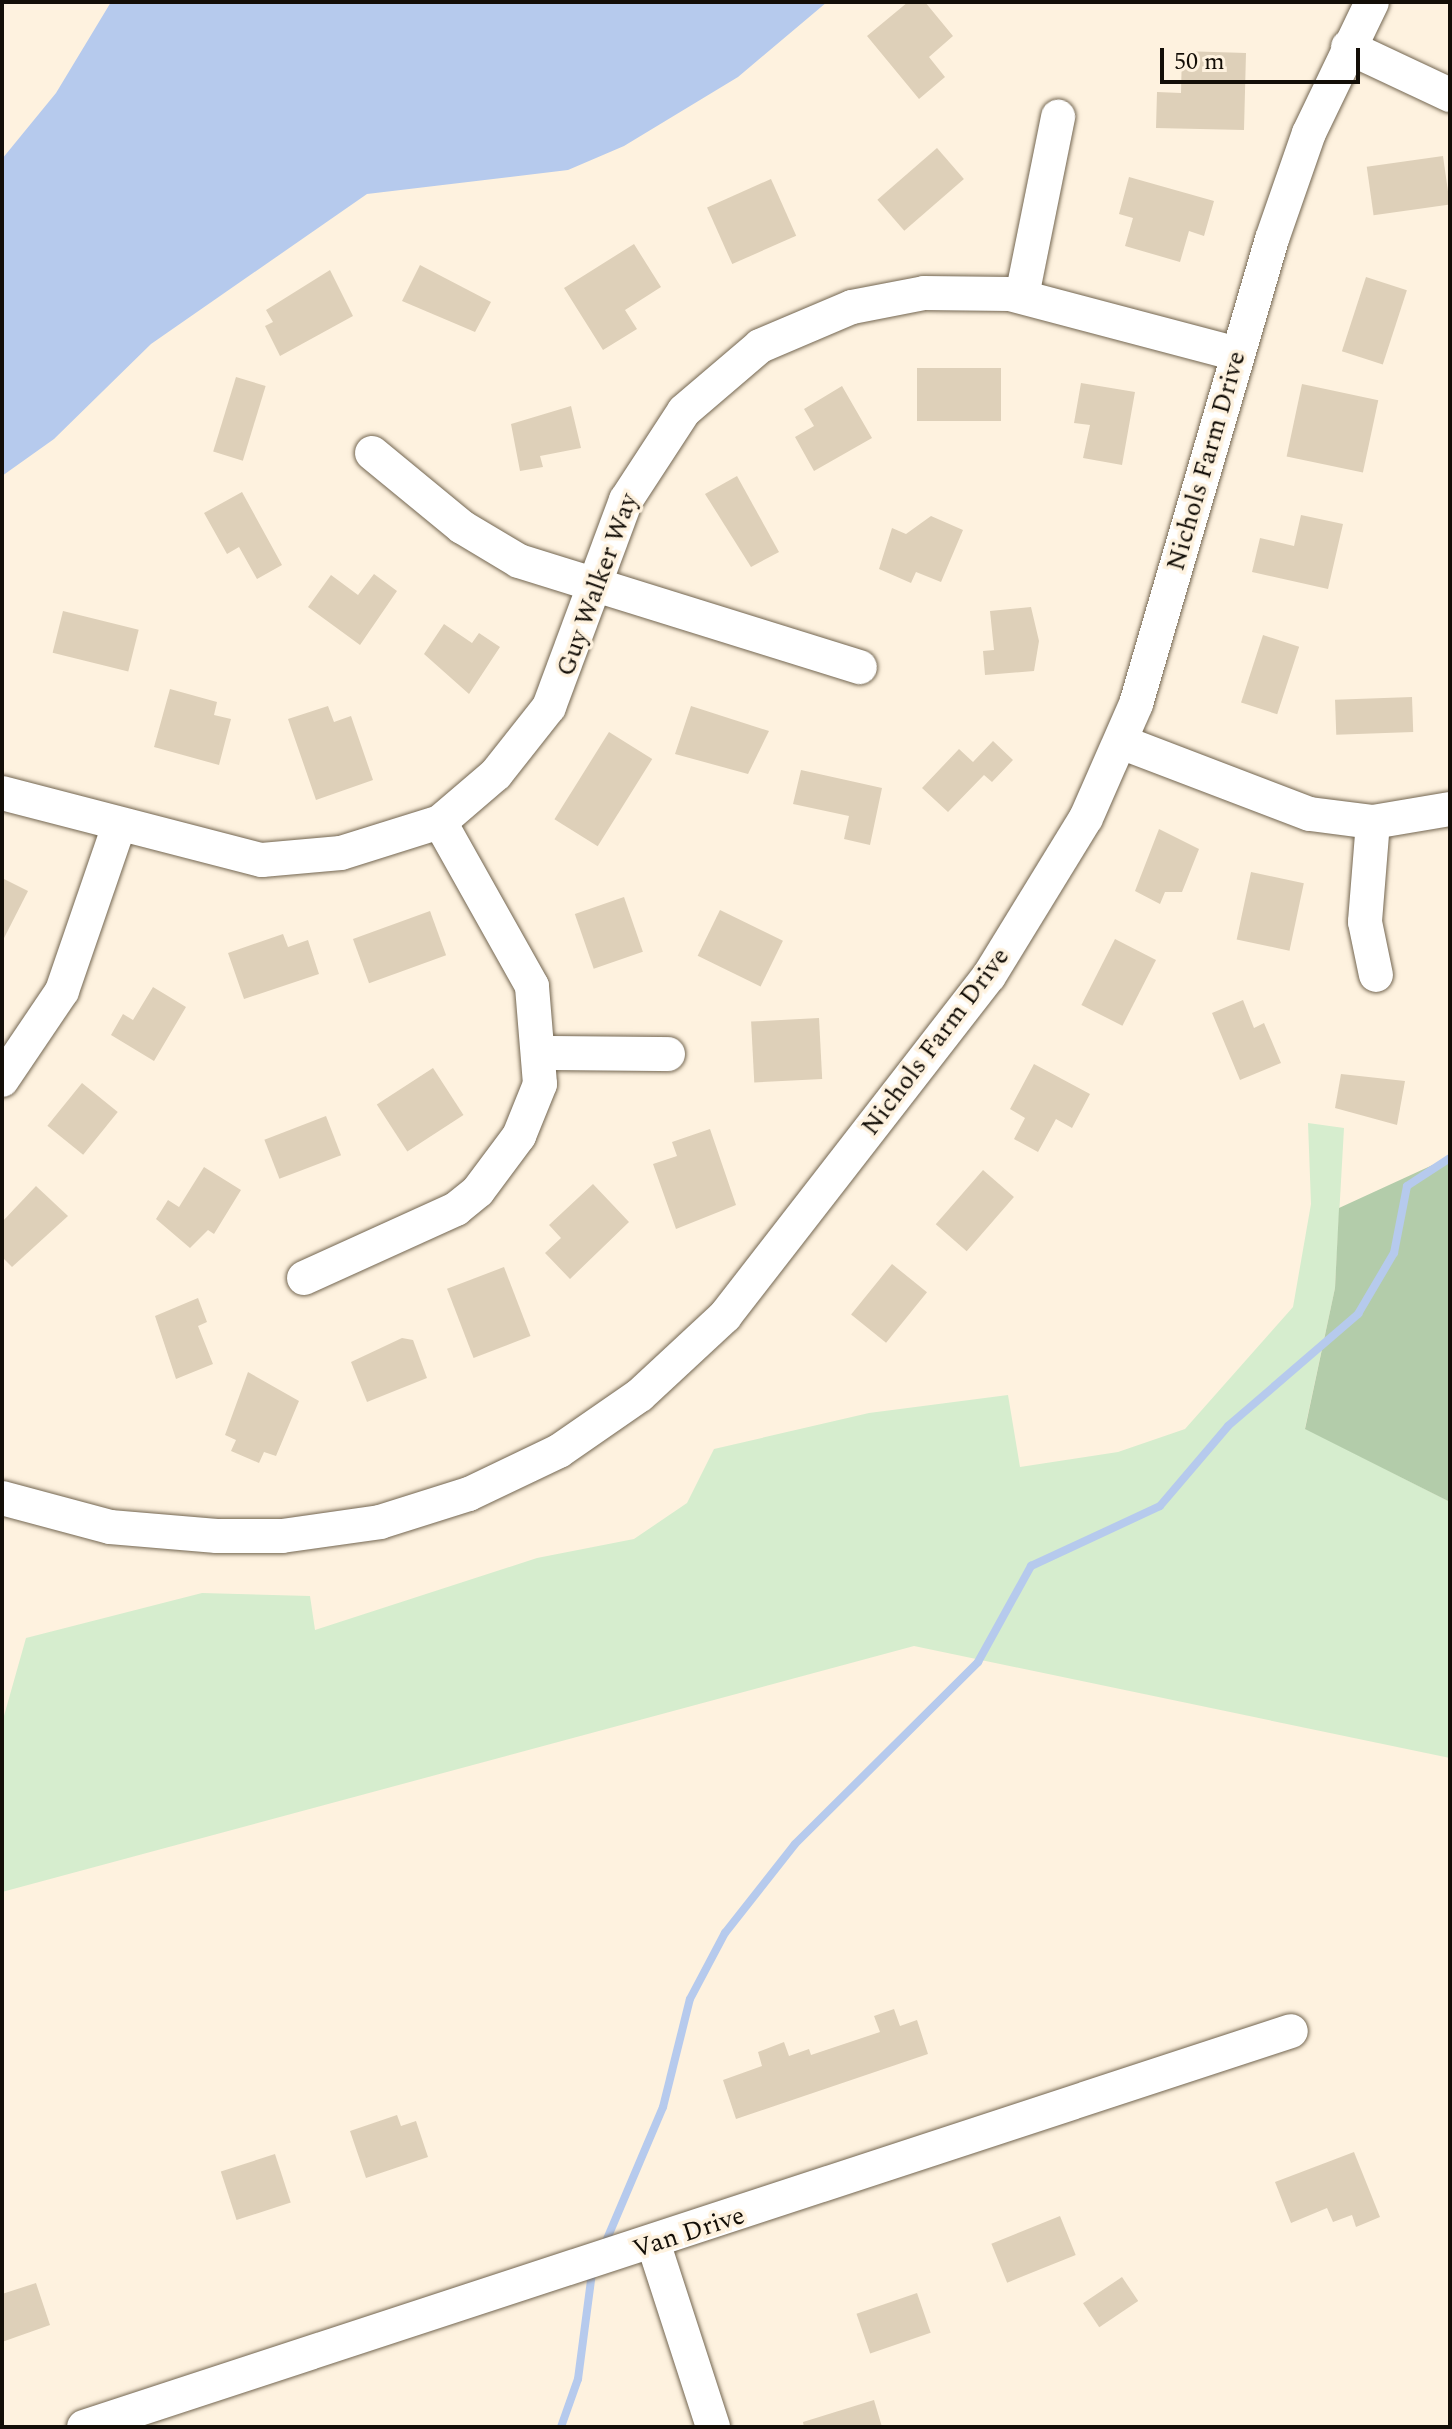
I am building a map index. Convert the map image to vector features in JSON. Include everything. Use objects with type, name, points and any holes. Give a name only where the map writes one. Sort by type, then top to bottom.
[{"type":"street","name":"Nichols Farm Drive","points":[[2,1498],[110,1527],[217,1536],[332,1532],[469,1494],[601,1423],[725,1316],[917,1072],[1040,901],[1121,742],[1237,354],[1309,133],[1372,2]]},
{"type":"street","points":[[1348,47],[1450,95]]},
{"type":"street","points":[[1022,296],[1058,117]]},
{"type":"street","name":"Guy Walker Way","points":[[2,793],[118,828],[262,860],[341,853],[440,822],[496,774],[549,707],[579,644],[593,590],[626,500],[657,447],[716,380],[760,346],[884,298],[965,291],[1022,296],[1237,354]]},
{"type":"street","points":[[372,453],[462,527],[519,561],[593,590],[860,667]]},
{"type":"street","points":[[1121,742],[1310,814],[1373,822],[1450,809]]},
{"type":"street","points":[[304,1278],[456,1209],[478,1191],[519,1136],[543,1053],[532,986],[440,822]]},
{"type":"street","points":[[1373,822],[1365,922],[1376,975]]},
{"type":"street","points":[[2,1080],[62,991],[118,828]]},
{"type":"street","points":[[543,1053],[668,1054]]},
{"type":"street","name":"Van Drive","points":[[84,2427],[654,2245],[1291,2031]]},
{"type":"street","points":[[654,2245],[713,2427]]},
{"type":"green space","points":[[1308,1123],[1344,1128],[1335,1288],[1305,1428],[1450,1502],[1450,1758],[914,1646],[2,1892],[2,1723],[26,1638],[202,1593],[310,1596],[315,1630],[537,1558],[634,1539],[687,1503],[714,1449],[869,1413],[1008,1395],[1020,1467],[1118,1452],[1185,1429],[1293,1307],[1311,1204]]},
{"type":"green space","points":[[1450,1157],[1450,1502],[1305,1429],[1335,1288],[1339,1208]]},
{"type":"water","points":[[111,2],[827,2],[738,77],[624,146],[568,170],[367,194],[151,344],[54,439],[2,476],[2,159],[56,93]]},
{"type":"building","points":[[908,2],[925,2],[953,36],[929,57],[945,77],[919,99],[867,36]]},
{"type":"building","points":[[1182,51],[1246,53],[1244,130],[1156,128],[1157,92],[1181,93]]},
{"type":"building","points":[[937,148],[964,179],[904,231],[877,200]]},
{"type":"building","points":[[1443,156],[1450,205],[1374,215],[1367,167]]},
{"type":"building","points":[[1129,177],[1214,201],[1204,236],[1189,231],[1180,262],[1125,246],[1133,218],[1119,214]]},
{"type":"building","points":[[771,179],[796,236],[732,264],[707,207]]},
{"type":"building","points":[[634,244],[661,287],[625,310],[637,329],[603,350],[564,288]]},
{"type":"building","points":[[420,265],[491,302],[475,332],[402,301]]},
{"type":"building","points":[[330,270],[353,316],[280,356],[265,326],[273,322],[266,310]]},
{"type":"building","points":[[1366,277],[1407,290],[1383,364],[1342,351]]},
{"type":"building","points":[[917,368],[1001,368],[1001,421],[917,421]]},
{"type":"building","points":[[236,377],[266,386],[243,461],[213,452]]},
{"type":"building","points":[[1081,383],[1135,392],[1122,465],[1083,458],[1090,425],[1074,423]]},
{"type":"building","points":[[1302,384],[1378,400],[1363,473],[1287,456]]},
{"type":"building","points":[[842,386],[872,438],[814,471],[795,437],[814,426],[804,409]]},
{"type":"building","points":[[571,406],[581,448],[540,456],[543,467],[520,471],[511,424]]},
{"type":"building","points":[[737,476],[779,552],[751,567],[705,494]]},
{"type":"building","points":[[242,492],[282,565],[257,579],[239,547],[227,554],[204,513]]},
{"type":"building","points":[[1301,515],[1343,524],[1328,589],[1252,572],[1260,538],[1294,546]]},
{"type":"building","points":[[931,516],[963,530],[941,582],[916,572],[911,583],[879,569],[892,528],[906,534]]},
{"type":"building","points":[[374,574],[397,591],[360,645],[308,607],[331,575],[358,595]]},
{"type":"building","points":[[1031,607],[1039,641],[1034,671],[985,675],[983,651],[994,650],[990,611]]},
{"type":"building","points":[[63,611],[139,630],[128,672],[53,653]]},
{"type":"building","points":[[444,624],[472,643],[479,633],[500,647],[469,694],[424,654]]},
{"type":"building","points":[[1263,635],[1299,647],[1277,714],[1241,703]]},
{"type":"building","points":[[170,689],[217,702],[214,715],[231,719],[219,765],[154,747]]},
{"type":"building","points":[[1412,697],[1413,732],[1336,735],[1335,700]]},
{"type":"building","points":[[328,706],[334,722],[351,716],[373,780],[316,800],[288,719]]},
{"type":"building","points":[[691,706],[769,731],[748,774],[675,754]]},
{"type":"building","points":[[609,732],[652,759],[598,846],[554,819]]},
{"type":"building","points":[[993,741],[1013,760],[992,782],[984,775],[948,812],[922,788],[959,749],[973,762]]},
{"type":"building","points":[[801,770],[882,788],[870,845],[844,839],[849,816],[793,804]]},
{"type":"building","points":[[1159,829],[1199,849],[1182,892],[1165,892],[1160,904],[1135,891]]},
{"type":"building","points":[[1251,872],[1304,883],[1289,951],[1237,939]]},
{"type":"building","points":[[2,878],[28,891],[2,942]]},
{"type":"building","points":[[624,897],[643,952],[594,969],[575,914]]},
{"type":"building","points":[[720,910],[783,941],[761,987],[698,956]]},
{"type":"building","points":[[430,911],[446,955],[369,983],[353,939]]},
{"type":"building","points":[[283,934],[288,947],[308,940],[319,974],[244,999],[228,953]]},
{"type":"building","points":[[1115,939],[1156,960],[1122,1026],[1081,1005]]},
{"type":"building","points":[[153,987],[186,1007],[154,1061],[111,1035],[123,1014],[133,1020]]},
{"type":"building","points":[[1243,1000],[1254,1028],[1264,1023],[1281,1063],[1240,1080],[1212,1013]]},
{"type":"building","points":[[819,1018],[822,1079],[754,1082],[751,1022]]},
{"type":"building","points":[[1034,1064],[1090,1094],[1072,1128],[1056,1119],[1038,1152],[1014,1139],[1025,1118],[1010,1109]]},
{"type":"building","points":[[433,1068],[463,1115],[407,1151],[377,1104]]},
{"type":"building","points":[[1341,1074],[1405,1081],[1397,1125],[1335,1108]]},
{"type":"building","points":[[82,1083],[118,1112],[83,1155],[47,1126]]},
{"type":"building","points":[[326,1116],[341,1155],[279,1179],[264,1140]]},
{"type":"building","points":[[710,1129],[736,1205],[676,1229],[653,1164],[677,1156],[672,1142]]},
{"type":"building","points":[[204,1167],[241,1190],[214,1234],[208,1230],[190,1248],[156,1219],[168,1200],[179,1207]]},
{"type":"building","points":[[983,1170],[1014,1197],[967,1251],[936,1224]]},
{"type":"building","points":[[593,1184],[629,1222],[570,1279],[545,1253],[561,1238],[549,1225]]},
{"type":"building","points":[[36,1186],[68,1216],[12,1267],[2,1257],[2,1222]]},
{"type":"building","points":[[892,1264],[927,1292],[886,1343],[851,1315]]},
{"type":"building","points":[[504,1267],[531,1336],[474,1358],[447,1289]]},
{"type":"building","points":[[198,1298],[207,1322],[198,1326],[213,1364],[176,1379],[155,1316]]},
{"type":"building","points":[[402,1338],[413,1340],[427,1378],[367,1402],[351,1362]]},
{"type":"building","points":[[248,1372],[299,1401],[276,1456],[264,1452],[259,1463],[231,1451],[236,1440],[225,1435]]},
{"type":"building","points":[[894,2009],[900,2026],[917,2020],[928,2054],[736,2119],[723,2080],[762,2066],[758,2052],[784,2042],[789,2056],[809,2049],[811,2055],[880,2032],[874,2016]]},
{"type":"building","points":[[397,2115],[401,2126],[416,2121],[428,2157],[366,2178],[350,2131]]},
{"type":"building","points":[[1354,2152],[1380,2217],[1356,2227],[1352,2215],[1333,2222],[1327,2208],[1291,2223],[1275,2182]]},
{"type":"building","points":[[275,2154],[291,2203],[237,2220],[221,2172]]},
{"type":"building","points":[[1060,2216],[1076,2255],[1007,2283],[991,2244]]},
{"type":"building","points":[[1122,2277],[1138,2301],[1099,2327],[1083,2303]]},
{"type":"building","points":[[36,2283],[50,2325],[2,2342],[2,2294]]},
{"type":"building","points":[[917,2293],[931,2333],[870,2354],[856,2314]]},
{"type":"building","points":[[874,2400],[882,2427],[804,2427],[803,2422]]},
{"type":"waterway","points":[[604,2246],[663,2107],[690,1999],[725,1933],[795,1844],[978,1662],[1031,1566],[1160,1506],[1228,1426],[1358,1314],[1394,1253],[1407,1186],[1450,1158]]},
{"type":"waterway","points":[[561,2427],[578,2379],[592,2273]]}]
